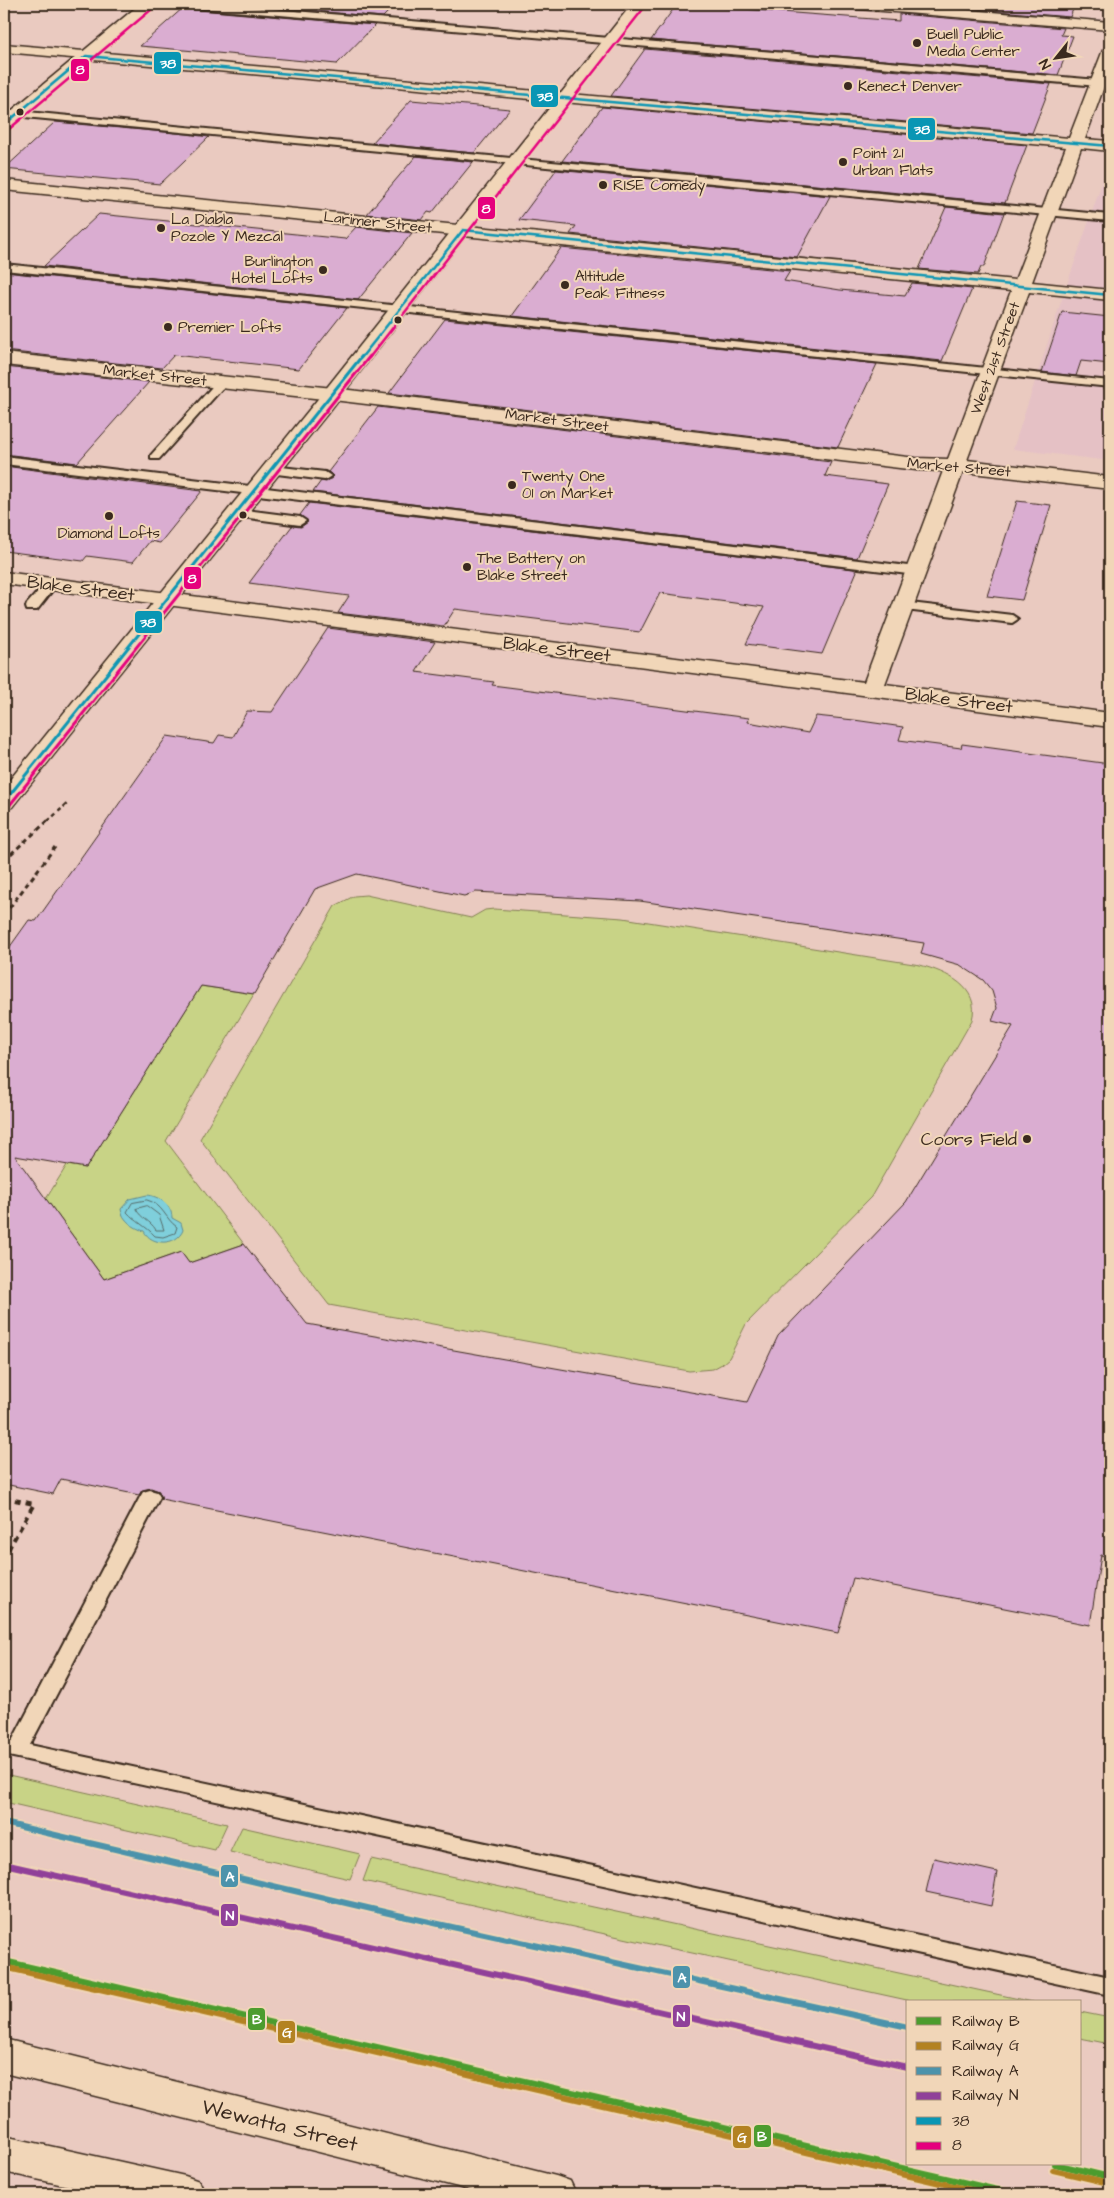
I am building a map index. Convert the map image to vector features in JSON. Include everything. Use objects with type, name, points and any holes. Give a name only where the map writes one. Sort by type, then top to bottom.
[{"type":"street","points":[[4,125],[148,4]]},
{"type":"street","points":[[4,802],[273,470],[464,230],[639,4]]},
{"type":"street","points":[[847,4],[1110,26]]},
{"type":"street","points":[[4,48],[1110,146]]},
{"type":"street","name":"West 21st Street","points":[[872,689],[1110,50]]},
{"type":"street","name":"Larimer Street","points":[[4,185],[1110,295]]},
{"type":"street","name":"Market Street","points":[[4,359],[223,381],[916,464],[955,465],[1110,482]]},
{"type":"street","name":"Blake Street","points":[[4,578],[1110,720]]},
{"type":"street","name":"Wewatta Street","points":[[4,2056],[556,2194]]},
{"type":"street","points":[[4,2154],[185,2194]]},
{"type":"lane","points":[[187,4],[1098,83]]},
{"type":"lane","points":[[18,114],[1110,218]]},
{"type":"lane","points":[[4,267],[1110,384]]},
{"type":"lane","points":[[155,458],[223,381]]},
{"type":"lane","points":[[4,460],[916,571]]},
{"type":"lane","points":[[273,470],[324,476]]},
{"type":"lane","points":[[238,513],[300,521]]},
{"type":"lane","points":[[32,607],[51,584]]},
{"type":"lane","points":[[902,606],[1012,619]]},
{"type":"lane","points":[[150,1497],[11,1748],[1110,1986]]},
{"type":"path","points":[[4,860],[40,830],[68,803]]},
{"type":"path","points":[[4,915],[55,847]]},
{"type":"path","points":[[4,1498],[34,1504],[4,1557]]},
{"type":"shaded area","points":[[1110,160],[1110,461],[1013,449],[1063,296]]},
{"type":"shaded area","points":[[667,179],[945,206],[877,358],[630,331],[685,238],[516,221],[539,189],[652,200]]},
{"type":"green space","points":[[366,895],[471,918],[485,910],[494,909],[623,918],[920,965],[950,977],[966,990],[971,998],[973,1008],[972,1020],[871,1197],[746,1324],[729,1358],[713,1369],[689,1371],[329,1305],[200,1139],[335,906],[354,896]]},
{"type":"green space","points":[[201,986],[254,994],[166,1141],[244,1244],[189,1263],[181,1252],[104,1279],[46,1199],[67,1165],[86,1168]]},
{"type":"green space","points":[[4,1774],[227,1824],[215,1850],[4,1802]]},
{"type":"green space","points":[[242,1827],[360,1854],[350,1879],[230,1852]]},
{"type":"green space","points":[[371,1859],[1024,2000],[907,2000],[363,1881]]},
{"type":"green space","points":[[1082,2012],[1110,2018],[1110,2044],[1082,2038]]},
{"type":"water","points":[[147,1195],[156,1197],[164,1202],[170,1209],[172,1218],[181,1223],[183,1230],[175,1239],[164,1242],[152,1239],[144,1231],[129,1223],[124,1217],[121,1209],[130,1199]]},
{"type":"building","points":[[233,4],[396,4],[383,17]]},
{"type":"building","name":"Buell Public Media Center","points":[[677,4],[899,21],[899,14],[1064,28],[1061,35],[1073,36],[1058,75],[651,40]]},
{"type":"building","points":[[915,4],[1075,4],[1070,17]]},
{"type":"building","points":[[184,7],[187,9],[375,25],[337,64],[140,46]]},
{"type":"building","points":[[645,49],[1051,84],[1032,133],[611,96]]},
{"type":"building","points":[[411,100],[510,109],[474,153],[372,143]]},
{"type":"building","name":"Point 21 Urban Flats","points":[[602,107],[1027,145],[1005,203],[562,161]]},
{"type":"building","points":[[55,122],[209,137],[160,184],[4,169]]},
{"type":"building","points":[[416,156],[473,162],[432,213],[428,212],[422,220],[367,214]]},
{"type":"building","points":[[556,170],[830,196],[797,257],[570,234],[576,226],[519,220]]},
{"type":"building","points":[[946,207],[1004,213],[984,267],[981,267],[978,274],[919,269]]},
{"type":"building","points":[[99,214],[345,239],[356,227],[412,233],[358,300],[44,266]]},
{"type":"building","points":[[561,248],[790,271],[784,281],[840,290],[905,296],[912,283],[972,289],[942,361],[512,316]]},
{"type":"building","name":"Premier Lofts","points":[[4,272],[347,308],[299,369],[174,355],[162,368],[4,351]]},
{"type":"building","points":[[1062,312],[1110,317],[1110,364],[1081,361],[1076,376],[1042,372]]},
{"type":"building","points":[[445,319],[877,364],[838,447],[389,393]]},
{"type":"building","points":[[4,367],[149,382],[77,463],[4,454]]},
{"type":"building","points":[[378,407],[831,462],[825,476],[888,484],[857,558],[313,492],[321,481],[326,482],[332,478],[333,475],[328,472]]},
{"type":"building","name":"Diamond Lofts","points":[[4,466],[202,491],[160,543],[150,541],[133,562],[87,556],[83,561],[4,551]]},
{"type":"building","points":[[1017,501],[1051,505],[1022,600],[987,596]]},
{"type":"building","name":"The Battery on Blake Street","points":[[309,503],[857,571],[822,654],[746,644],[764,607],[660,593],[640,632],[455,609],[444,626],[338,613],[349,596],[249,583],[292,526],[301,527],[308,522],[300,515]]},
{"type":"building","name":"Coors Field","points":[[328,628],[435,642],[416,672],[494,682],[492,685],[749,718],[748,722],[808,733],[816,716],[854,720],[903,727],[899,740],[961,748],[962,744],[1110,764],[1110,1557],[1101,1555],[1090,1625],[853,1578],[838,1633],[161,1499],[159,1491],[151,1488],[142,1490],[139,1495],[61,1479],[53,1494],[4,1484],[4,955],[29,920],[36,921],[167,736],[214,743],[219,735],[233,737],[247,711],[272,712]],"holes":[[[357,874],[464,896],[476,892],[640,901],[924,943],[921,954],[960,965],[983,980],[992,991],[997,1008],[992,1021],[1013,1026],[906,1202],[778,1336],[747,1402],[307,1324],[244,1244],[189,1263],[181,1252],[104,1279],[15,1156],[86,1168],[201,986],[254,994],[315,889]]]},
{"type":"building","points":[[934,1858],[997,1872],[991,1906],[926,1892]]},
{"type":"rail line","name":"A","points":[[4,1823],[393,1914],[906,2027]]},
{"type":"rail line","name":"N","points":[[4,1864],[906,2067]]},
{"type":"rail line","name":"B","points":[[4,1961],[1015,2194]]},
{"type":"rail line","name":"G","points":[[4,1967],[988,2194]]},
{"type":"rail line","name":"B","points":[[1063,2166],[1110,2177]]},
{"type":"rail line","name":"G","points":[[1053,2170],[1109,2183]]},
{"type":"transit line","name":"8","points":[[9,806],[329,408],[644,8]]},
{"type":"transit line","name":"8","points":[[8,130],[152,9]]},
{"type":"transit line","name":"38","points":[[4,125],[86,56],[1110,146]]},
{"type":"transit line","name":"38","points":[[4,802],[463,230],[1110,295]]},
{"type":"place","name":"Buell Public Media Center","points":[[917,43]]},
{"type":"place","name":"Kenect Denver","points":[[848,86]]},
{"type":"place","name":"Point 21 Urban Flats","points":[[843,162]]},
{"type":"place","name":"RISE Comedy","points":[[603,185]]},
{"type":"place","name":"La Diabla Pozole Y Mezcal","points":[[161,228]]},
{"type":"place","name":"Burlington Hotel Lofts","points":[[323,270]]},
{"type":"place","name":"Altitude Peak Fitness","points":[[565,285]]},
{"type":"place","name":"Premier Lofts","points":[[168,327]]},
{"type":"place","name":"Twenty One 01 on Market","points":[[512,485]]},
{"type":"place","name":"Diamond Lofts","points":[[109,516]]},
{"type":"place","name":"The Battery on Blake Street","points":[[467,567]]},
{"type":"place","name":"Coors Field","points":[[1027,1139]]}]
